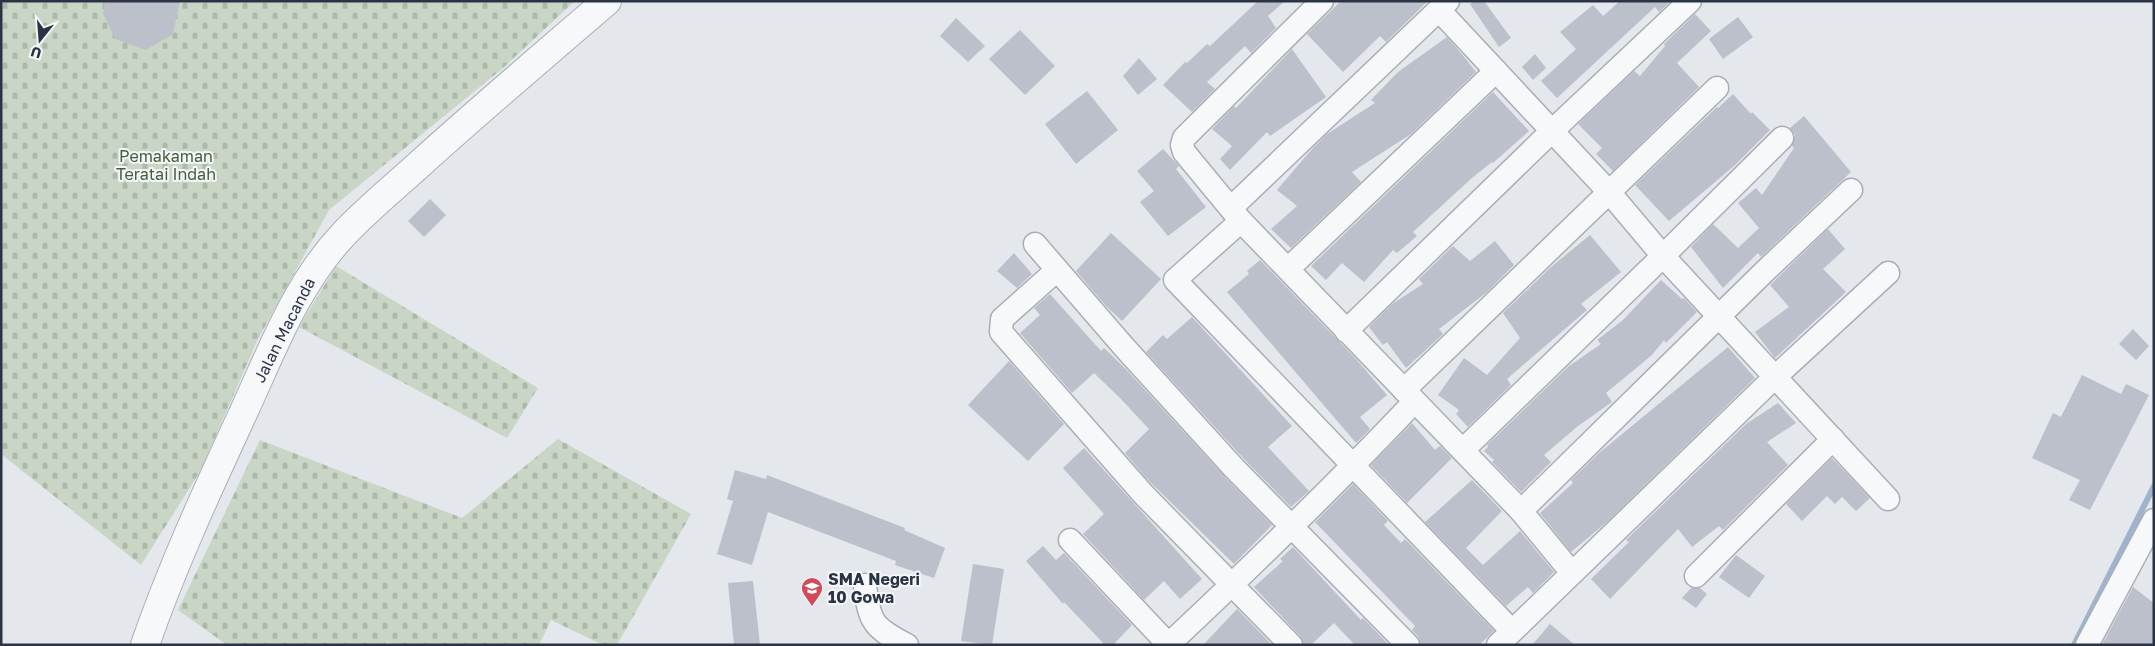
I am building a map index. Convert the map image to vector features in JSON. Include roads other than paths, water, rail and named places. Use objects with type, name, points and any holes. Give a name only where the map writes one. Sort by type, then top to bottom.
[{"type":"street","name":"Jalan Macanda","points":[[145,645],[174,566],[206,493],[289,314],[314,273],[341,236],[374,205],[484,106],[607,1]]},
{"type":"street","points":[[1322,1],[1184,138],[1182,145],[1186,157],[1236,215],[1521,511],[1572,573]]},
{"type":"street","points":[[1346,331],[1552,131],[1690,1]]},
{"type":"street","points":[[1888,273],[1774,378],[1505,638],[1353,466],[1175,280],[1236,215],[1444,6],[1496,71],[1609,192],[1718,317],[1774,378],[1833,439],[1888,500]]},
{"type":"street","points":[[1288,269],[1496,71]]},
{"type":"street","points":[[1070,540],[1168,645],[1233,585],[1353,466],[1409,396],[1609,192],[1717,88]]},
{"type":"street","points":[[1463,450],[1782,138]]},
{"type":"street","points":[[1521,511],[1718,317],[1851,190]]},
{"type":"street","points":[[1035,244],[1124,347],[1234,468],[1408,645]]},
{"type":"street","points":[[1057,270],[1002,319],[1001,332],[1144,495],[1291,645]]},
{"type":"street","points":[[1696,576],[1833,439]]},
{"type":"street","points":[[2087,645],[2154,520]]},
{"type":"street","points":[[865,585],[873,622],[881,630],[907,645]]},
{"type":"waterway","points":[[2074,645],[2154,486]]},
{"type":"place","name":"SMA Negeri 10 Gowa","points":[[812,607]]},
{"type":"park label","name":"Pemakaman Teratai Indah","points":[[166,165]]}]
